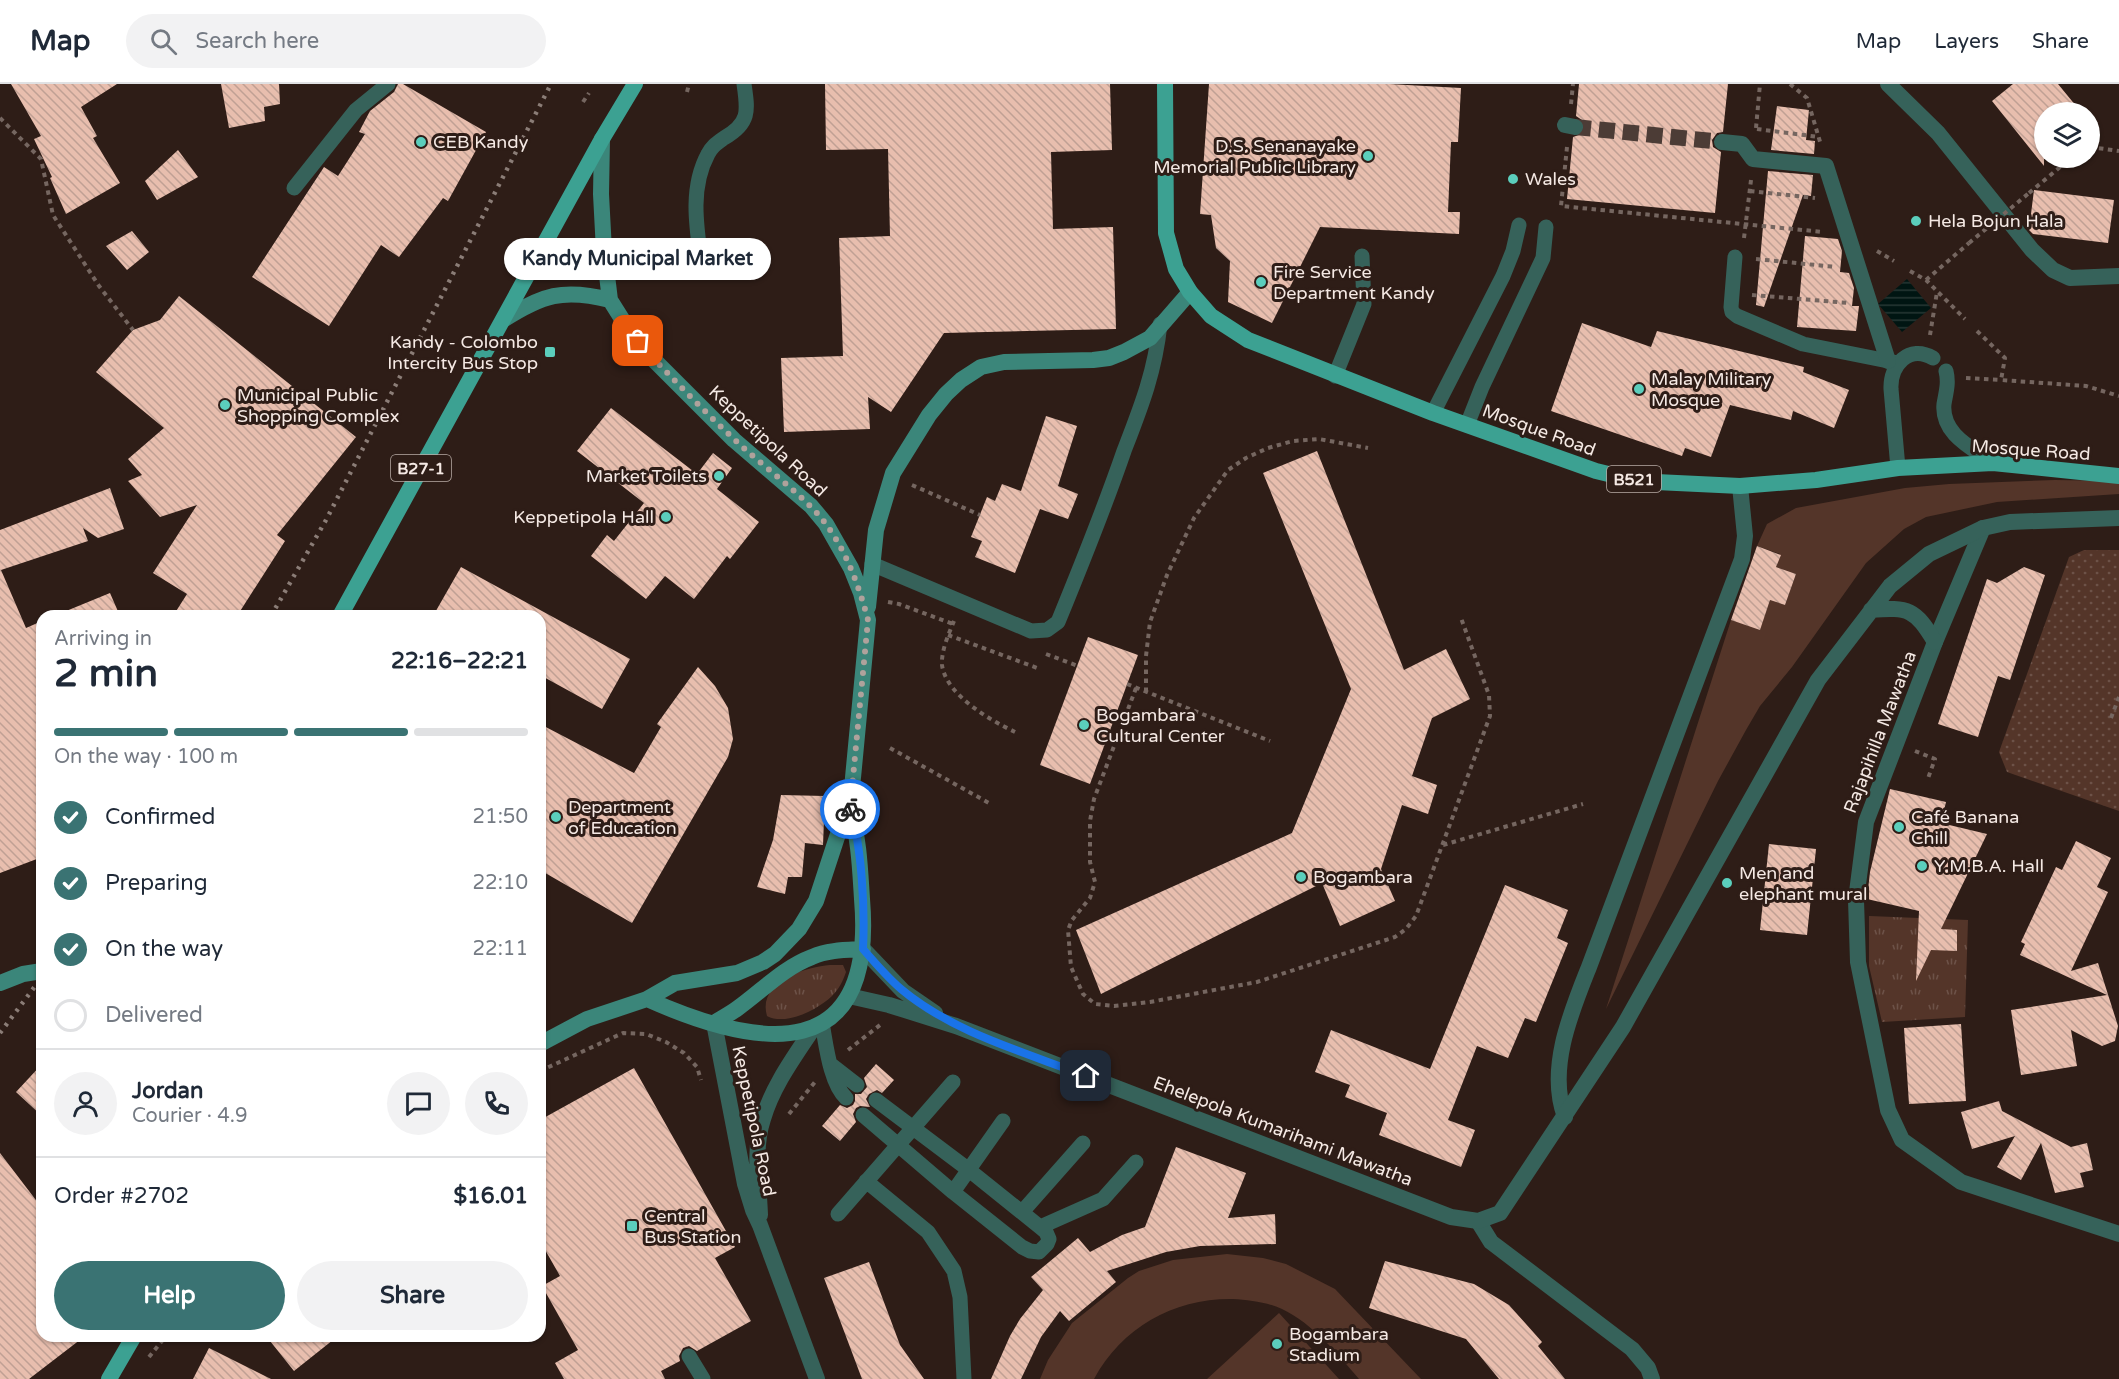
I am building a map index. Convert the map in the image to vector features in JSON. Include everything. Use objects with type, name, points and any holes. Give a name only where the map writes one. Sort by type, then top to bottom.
[{"type":"main road","name":"B27-1","points":[[343,610],[634,84]]},
{"type":"main road","name":"Mosque Road","points":[[1166,84],[1166,233],[1176,269],[1190,292],[1210,316],[1248,340],[1335,376],[1596,471],[1656,482],[1740,486],[1816,480],[1898,468],[1993,463],[2119,476]]},
{"type":"main road","name":"Keppetipola Road","points":[[546,1041],[587,1019],[647,999],[675,983],[749,969],[775,954],[799,929],[816,901],[840,828],[850,808],[868,620],[851,568],[826,524],[811,506],[734,440],[649,354],[609,300],[601,194],[602,139]]},
{"type":"main road","points":[[868,620],[876,530],[893,473],[929,415],[946,394],[961,380],[981,367],[1005,362],[1093,360],[1109,358],[1124,352],[1150,338],[1190,292]]},
{"type":"main road","points":[[503,320],[526,305],[548,297],[570,293],[609,300]]},
{"type":"main road","name":"Keppetipola Road","points":[[849,996],[859,976],[864,926],[856,829],[850,808]]},
{"type":"main road","points":[[714,1023],[739,1008],[762,988],[799,962],[841,950],[863,949]]},
{"type":"main road","points":[[0,983],[23,974],[36,972]]},
{"type":"main road","points":[[647,999],[672,1010],[714,1023],[774,1036],[803,1031],[818,1025],[842,1008],[849,996]]},
{"type":"main road","points":[[109,1379],[131,1342]]},
{"type":"street","points":[[1888,84],[1938,133],[2032,250],[2053,270],[2070,278],[2119,276]]},
{"type":"street","points":[[1722,142],[1742,144],[1753,159],[1826,166],[1871,305],[1893,362]]},
{"type":"street","points":[[1565,1117],[1559,1101],[1557,1082],[1569,1016],[1742,559],[1745,536],[1740,486]]},
{"type":"street","points":[[1652,1379],[1648,1368],[1632,1349],[1491,1242],[1478,1221],[1500,1213],[1565,1117],[1623,1027],[1818,680],[1890,586],[1909,568],[1929,554],[1983,528],[2010,522],[2119,518]]},
{"type":"street","name":"Rajapihilla Mawatha","points":[[1983,528],[1935,642],[1866,822],[1856,900],[1858,962],[1888,1110],[1902,1140],[1961,1182],[2119,1234]]},
{"type":"street","points":[[1871,610],[1898,608],[1921,618],[1935,642]]},
{"type":"street","points":[[863,949],[903,991],[956,1026]]},
{"type":"street","name":"Ehelepola Kumarihami Mawatha","points":[[849,996],[889,1005],[956,1026],[1451,1217],[1478,1221]]},
{"type":"street","name":"Keppetipola Road","points":[[714,1023],[745,1184],[817,1379]]},
{"type":"street","name":"Keppetipola Road","points":[[760,1225],[758,1152],[763,1120],[777,1084],[818,1025]]},
{"type":"lane","points":[[294,188],[356,110],[388,84]]},
{"type":"lane","points":[[702,267],[695,200],[701,173],[707,154],[715,144],[738,130],[745,120],[744,84]]},
{"type":"lane","points":[[1433,413],[1503,276],[1513,251],[1519,225]]},
{"type":"lane","points":[[1467,425],[1482,387],[1543,258],[1546,227]]},
{"type":"lane","points":[[1335,376],[1364,304],[1362,256]]},
{"type":"lane","points":[[1735,257],[1731,307],[1732,312],[1737,316],[1803,344],[1893,362],[1914,354],[1930,356]]},
{"type":"lane","points":[[872,564],[1031,631],[1047,630],[1058,622],[1151,379],[1157,354],[1160,324]]},
{"type":"lane","points":[[1893,362],[1891,379],[1898,468]]},
{"type":"lane","points":[[1947,374],[1944,419],[1955,437],[1993,463]]},
{"type":"lane","points":[[818,1025],[841,1094],[846,1098]]},
{"type":"lane","points":[[830,1064],[857,1085]]},
{"type":"lane","points":[[838,1214],[953,1082]]},
{"type":"lane","points":[[863,1115],[953,1192],[1030,1251],[1039,1252],[1047,1244],[1049,1239],[1046,1232],[876,1100]]},
{"type":"lane","points":[[953,1192],[1003,1121]]},
{"type":"lane","points":[[1022,1212],[1083,1143]]},
{"type":"lane","points":[[1040,1227],[1103,1199],[1136,1162]]},
{"type":"lane","points":[[866,1181],[928,1232],[954,1271],[960,1297],[964,1379]]},
{"type":"lane","points":[[688,1356],[703,1379]]},
{"type":"path","points":[[687,92],[689,84]]},
{"type":"path","points":[[1573,84],[1561,206],[1849,234]]},
{"type":"path","points":[[1756,129],[1819,137],[1807,98],[1790,84]]},
{"type":"path","points":[[584,102],[589,93]]},
{"type":"path","points":[[0,118],[41,159],[53,215],[99,286],[133,330]]},
{"type":"path","points":[[2100,149],[2119,152]]},
{"type":"path","points":[[1926,280],[2059,168]]},
{"type":"path","points":[[1750,191],[1838,201]]},
{"type":"path","points":[[1756,259],[1860,269]]},
{"type":"path","points":[[1910,271],[1926,280],[1965,319]]},
{"type":"path","points":[[1733,292],[1871,305]]},
{"type":"path","points":[[1930,356],[1937,292]]},
{"type":"path","points":[[1977,331],[2005,358],[2001,380]]},
{"type":"path","points":[[1947,374],[2086,386],[2119,396]]},
{"type":"path","points":[[1146,692],[1146,656],[1150,622],[1167,575],[1194,518],[1228,471],[1246,458],[1268,448],[1293,441],[1319,439],[1368,448]]},
{"type":"path","points":[[893,473],[912,485],[980,514]]},
{"type":"path","points":[[869,599],[899,604],[953,624]]},
{"type":"path","points":[[957,613],[948,635],[942,662],[945,677],[967,703],[990,719],[1015,732]]},
{"type":"path","points":[[1136,688],[1094,799],[1090,821],[1090,862],[1095,882],[1090,898],[1072,920],[1068,930],[1071,967],[1083,994],[1095,1004],[1114,1006],[1150,1002],[1257,982],[1395,937],[1406,928],[1416,915],[1490,716],[1489,695],[1461,618]]},
{"type":"path","points":[[948,635],[1040,669]]},
{"type":"path","points":[[1046,654],[1078,666]]},
{"type":"path","points":[[1127,684],[1270,741]]},
{"type":"path","points":[[2111,718],[2119,697]]},
{"type":"path","points":[[890,748],[989,803]]},
{"type":"path","points":[[1911,749],[1935,759],[1927,781]]},
{"type":"path","points":[[1442,845],[1583,804]]},
{"type":"path","points":[[546,1068],[622,1033],[646,1034],[684,1053],[697,1067],[702,1086]]},
{"type":"green space","points":[[2055,480],[2119,481],[2119,494],[1997,502],[1926,517],[1904,529],[1866,563],[1792,667],[1760,706],[1746,730],[1718,781],[1606,1009],[1731,620],[1760,629],[1770,600],[1785,605],[1796,574],[1776,567],[1780,554],[1757,546],[1767,524],[1796,508],[1905,488]]},
{"type":"green space","points":[[2084,550],[2119,550],[2119,811],[2007,772],[1999,752],[2069,557]]},
{"type":"green space","points":[[1869,916],[1968,920],[1965,1017],[1882,1022],[1869,966]]},
{"type":"green space","points":[[830,965],[843,965],[846,972],[839,988],[826,1001],[792,1018],[775,1019],[767,1016],[766,1004],[769,994],[776,985],[796,973]]},
{"type":"green space","points":[[1227,1254],[1263,1258],[1286,1264],[1335,1289],[1421,1379],[1359,1379],[1324,1340],[1293,1315],[1270,1305],[1233,1299],[1191,1304],[1152,1319],[1119,1344],[1094,1379],[1040,1379],[1048,1360],[1072,1323],[1128,1278],[1139,1271],[1173,1260]]},
{"type":"green space","name":"Bogambara Stadium","points":[[1279,1313],[1339,1379],[1207,1379]]},
{"type":"shaded area","points":[[1907,279],[1931,308],[1902,332],[1878,304]]},
{"type":"building","points":[[11,84],[117,84],[81,107],[97,136],[93,138],[120,183],[66,214],[34,139],[41,136]]},
{"type":"building","points":[[221,84],[279,84],[280,104],[264,107],[265,121],[229,128]]},
{"type":"building","points":[[398,84],[403,84],[486,132],[448,201],[443,198],[399,257],[381,245],[329,326],[252,277],[324,167],[338,176],[365,134],[359,132],[370,111],[394,92]]},
{"type":"building","points":[[825,84],[1110,84],[1112,150],[1051,152],[1053,229],[1113,227],[1116,329],[944,333],[891,412],[868,397],[870,429],[784,432],[781,358],[843,356],[839,238],[890,236],[888,149],[826,150]]},
{"type":"building","points":[[1209,84],[1389,84],[1461,88],[1458,142],[1451,142],[1448,212],[1460,212],[1459,234],[1320,227],[1272,323],[1228,302],[1230,261],[1216,248],[1211,215],[1200,214]]},
{"type":"building","points":[[1579,84],[1728,84],[1723,132],[1717,133],[1712,140],[1713,147],[1721,152],[1715,213],[1567,199],[1573,137],[1582,134],[1585,128],[1582,120],[1576,116]]},
{"type":"building","points":[[2013,84],[2058,84],[2073,102],[2034,102],[2034,154],[1992,101]]},
{"type":"building","points":[[1777,106],[1809,110],[1806,140],[1815,141],[1814,154],[1771,150]]},
{"type":"building","points":[[178,150],[198,177],[157,200],[145,181]]},
{"type":"building","points":[[1768,171],[1813,175],[1811,196],[1803,195],[1764,307],[1756,305]]},
{"type":"building","points":[[2034,190],[2114,200],[2108,243],[2033,234],[2029,230]]},
{"type":"building","points":[[132,231],[149,252],[127,270],[106,246]]},
{"type":"building","points":[[1805,236],[1838,239],[1842,251],[1840,272],[1849,273],[1854,288],[1852,306],[1859,306],[1856,331],[1797,327]]},
{"type":"building","name":"Municipal Public Shopping Complex","points":[[179,296],[356,437],[277,535],[285,541],[241,610],[177,610],[187,594],[153,573],[197,505],[160,517],[128,481],[142,475],[128,459],[164,428],[96,372],[133,330],[160,320]]},
{"type":"building","name":"Malay Military Mosque","points":[[1582,323],[1651,347],[1657,331],[1804,367],[1803,372],[1849,390],[1834,428],[1793,411],[1791,420],[1730,405],[1711,457],[1685,448],[1682,456],[1551,411]]},
{"type":"building","name":"Keppetipola Hall","points":[[611,408],[697,474],[713,453],[732,468],[717,489],[759,522],[730,559],[727,556],[694,599],[665,576],[646,599],[591,556],[607,535],[614,541],[644,503],[577,451]]},
{"type":"building","points":[[1046,416],[1077,426],[1058,486],[1078,494],[1068,519],[1040,509],[1015,573],[975,557],[982,541],[971,537],[987,497],[995,501],[1002,484],[1021,491]]},
{"type":"building","points":[[1317,451],[1404,670],[1446,649],[1470,699],[1432,718],[1412,776],[1437,785],[1428,814],[1402,805],[1381,869],[1395,901],[1340,926],[1322,883],[1101,994],[1076,930],[1292,833],[1351,689],[1263,473]]},
{"type":"building","points":[[110,488],[124,529],[98,538],[83,528],[88,541],[1,570],[26,628],[36,624],[36,859],[0,873],[0,530]]},
{"type":"building","points":[[1757,546],[1781,555],[1776,567],[1796,574],[1785,605],[1770,600],[1760,630],[1731,620]]},
{"type":"building","points":[[461,567],[540,610],[436,610]]},
{"type":"building","points":[[2024,567],[2045,575],[2010,680],[1998,676],[1978,737],[1938,724],[1987,579],[1997,583]]},
{"type":"building","points":[[110,593],[117,610],[69,610]]},
{"type":"building","points":[[546,613],[630,659],[602,709],[546,678]]},
{"type":"building","name":"Bogambara Cultural Center","points":[[1088,637],[1138,655],[1090,784],[1040,765]]},
{"type":"building","points":[[698,667],[715,686],[728,708],[733,739],[728,757],[632,923],[546,873],[546,727],[634,773],[661,727],[657,724]]},
{"type":"building","name":"Y.M.B.A. Hall","points":[[1890,789],[1946,802],[1941,823],[1987,834],[1941,929],[1957,930],[1957,951],[1931,950],[1916,981],[1919,911],[1867,899],[1870,872]]},
{"type":"building","points":[[781,795],[825,796],[823,845],[805,843],[802,877],[788,877],[785,894],[757,887],[773,840]]},
{"type":"building","points":[[2076,841],[2111,858],[2097,887],[2108,892],[2071,971],[2098,963],[2118,1026],[2115,1041],[2102,1046],[2071,1030],[2077,1066],[2021,1075],[2011,1010],[2107,995],[2020,955],[2025,944],[2021,942],[2056,867],[2062,870]]},
{"type":"building","points":[[1769,844],[1816,849],[1807,935],[1760,930]]},
{"type":"building","points":[[1505,885],[1568,910],[1557,938],[1568,943],[1536,1022],[1525,1018],[1508,1058],[1477,1046],[1448,1120],[1475,1130],[1461,1167],[1379,1135],[1387,1113],[1345,1097],[1350,1085],[1315,1072],[1331,1030],[1430,1069]]},
{"type":"building","points":[[1961,1024],[1966,1101],[1909,1104],[1904,1028]]},
{"type":"building","points":[[876,1064],[894,1080],[882,1093],[877,1090],[869,1094],[866,1099],[870,1107],[856,1108],[853,1114],[856,1122],[840,1141],[822,1126],[840,1105],[847,1108],[853,1105],[855,1094],[861,1094],[867,1087],[864,1078]]},
{"type":"building","name":"Central Bus Station","points":[[634,1068],[735,1247],[715,1258],[751,1321],[697,1351],[689,1346],[683,1348],[679,1356],[680,1361],[661,1371],[665,1379],[564,1379],[555,1363],[578,1350],[546,1293],[546,1284],[560,1276],[546,1252],[546,1117]]},
{"type":"building","points":[[36,1070],[36,1110],[16,1092]]},
{"type":"building","points":[[1999,1101],[2002,1111],[2071,1147],[2087,1143],[2093,1170],[2080,1173],[2084,1187],[2055,1193],[2041,1143],[2021,1180],[1997,1167],[2015,1136],[1972,1149],[1961,1112]]},
{"type":"building","points":[[1176,1147],[1246,1173],[1228,1218],[1275,1214],[1276,1244],[1200,1246],[1166,1252],[1107,1271],[1116,1282],[1069,1321],[1060,1311],[1041,1337],[1021,1379],[991,1379],[1010,1336],[1043,1290],[1031,1277],[1078,1238],[1090,1252],[1122,1235],[1145,1227]]},
{"type":"building","points":[[0,1153],[36,1200],[36,1342],[77,1342],[29,1379],[0,1379]]},
{"type":"building","points":[[1385,1261],[1474,1284],[1509,1305],[1542,1342],[1538,1346],[1565,1379],[1499,1379],[1466,1339],[1369,1308]]},
{"type":"building","points":[[869,1262],[900,1345],[924,1379],[862,1379],[824,1278]]},
{"type":"building","points":[[271,1342],[330,1342],[294,1371]]},
{"type":"building","points":[[209,1348],[271,1379],[193,1379]]},
{"type":"tunnel","points":[[1575,127],[1722,142]]},
{"type":"railway","points":[[274,610],[326,520],[551,84]]},
{"type":"railway","points":[[0,1033],[36,985]]},
{"type":"way so far","points":[[638,341],[734,440],[811,506],[826,524],[851,568],[868,620],[850,809]]},
{"type":"place","name":"CEB Kandy","points":[[421,142]]},
{"type":"place","name":"D.S. Senanayake Memorial Public Library","points":[[1368,156]]},
{"type":"place","name":"Wales","points":[[1513,179]]},
{"type":"place","name":"Hela Bojun Hala","points":[[1916,221]]},
{"type":"place","name":"Fire Service Department Kandy","points":[[1261,282]]},
{"type":"place","name":"Kandy Municipal Market","points":[[638,341]]},
{"type":"place","name":"Kandy - Colombo Intercity Bus Stop","points":[[550,352]]},
{"type":"place","name":"Malay Military Mosque","points":[[1639,389]]},
{"type":"place","name":"Municipal Public Shopping Complex","points":[[225,405]]},
{"type":"place","name":"Market Toilets","points":[[719,476]]},
{"type":"place","name":"Keppetipola Hall","points":[[666,517]]},
{"type":"place","name":"Bogambara Cultural Center","points":[[1084,725]]},
{"type":"place","name":"Department of Education","points":[[556,817]]},
{"type":"place","name":"Café Banana Chill","points":[[1899,827]]},
{"type":"place","name":"Y.M.B.A. Hall","points":[[1922,866]]},
{"type":"place","name":"Bogambara","points":[[1301,877]]},
{"type":"place","name":"Men and elephant mural","points":[[1727,883]]},
{"type":"place","name":"Central Bus Station","points":[[632,1226]]},
{"type":"place","name":"Bogambara Stadium","points":[[1277,1344]]},
{"type":"route","points":[[850,809],[856,829],[864,926],[863,949],[876,964],[903,991],[956,1026],[1086,1076]]}]
